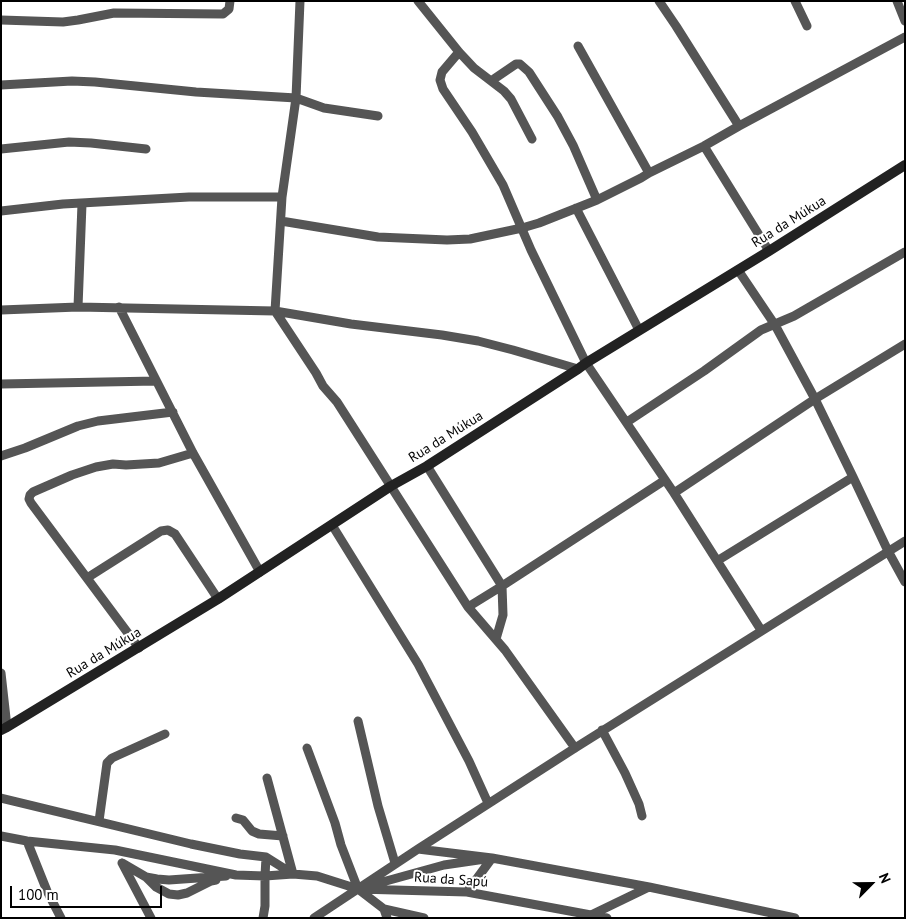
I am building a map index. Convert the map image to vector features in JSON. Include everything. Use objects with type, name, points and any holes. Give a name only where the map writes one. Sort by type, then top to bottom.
[{"type":"street","points":[[1,20],[63,22],[114,13],[223,14],[229,9],[230,1]]},
{"type":"street","points":[[300,1],[296,98],[282,197],[275,311],[323,386],[337,402],[468,607],[496,638],[575,748]]},
{"type":"street","points":[[418,1],[474,68],[504,91],[511,99],[532,139]]},
{"type":"street","points":[[659,1],[739,126]]},
{"type":"street","points":[[794,1],[807,26]]},
{"type":"street","points":[[897,1],[905,21]]},
{"type":"street","points":[[281,221],[378,236],[430,239],[470,239],[539,223],[597,200],[704,146],[905,37]]},
{"type":"street","points":[[578,46],[650,173]]},
{"type":"street","points":[[459,52],[442,72],[440,80],[443,89],[472,132],[503,185],[582,366],[627,422],[761,630]]},
{"type":"street","points":[[491,81],[516,64],[520,64],[529,72],[558,117],[573,145],[597,200]]},
{"type":"street","points":[[1,85],[95,82],[196,92],[296,98],[324,108],[378,116]]},
{"type":"street","points":[[1,149],[69,142],[146,150]]},
{"type":"street","points":[[704,146],[769,251]]},
{"type":"street","name":"Rua da Múkua","points":[[4,729],[218,599],[391,486],[427,466],[639,330],[905,165]]},
{"type":"street","points":[[1,211],[63,204],[189,197],[282,197]]},
{"type":"street","points":[[78,307],[82,204]]},
{"type":"street","points":[[576,208],[639,330]]},
{"type":"street","points":[[627,422],[704,371],[761,330],[798,314],[905,252]]},
{"type":"street","points":[[738,270],[775,325],[815,399],[888,551],[905,582]]},
{"type":"street","points":[[1,310],[119,307],[275,311],[350,324],[478,341],[582,366]]},
{"type":"street","points":[[119,307],[193,453],[260,572]]},
{"type":"street","points":[[674,493],[815,399],[905,344]]},
{"type":"street","points":[[1,384],[156,381]]},
{"type":"street","points":[[1,456],[78,426],[98,421],[173,412]]},
{"type":"street","points":[[138,648],[31,503],[30,495],[72,475],[96,467],[113,464],[159,464],[193,453]]},
{"type":"street","points":[[427,466],[502,586],[503,615],[496,638]]},
{"type":"street","points":[[717,561],[854,477]]},
{"type":"street","points":[[468,607],[665,480]]},
{"type":"street","points":[[332,525],[418,664],[469,761],[488,803]]},
{"type":"street","points":[[87,578],[161,531],[168,530],[175,534],[218,599]]},
{"type":"street","points":[[314,918],[395,863],[602,730],[905,541]]},
{"type":"street","points":[[1,672],[4,729]]},
{"type":"street","points":[[358,721],[378,806],[395,863]]},
{"type":"street","points":[[602,730],[625,773],[639,804],[642,816]]},
{"type":"street","points":[[99,821],[107,763],[112,758],[165,734]]},
{"type":"street","points":[[308,748],[358,889],[386,914],[424,918]]},
{"type":"street","points":[[267,778],[293,874]]},
{"type":"street","name":"Rua da Sapú","points":[[1,798],[191,844],[266,857],[293,874]]},
{"type":"street","points":[[236,818],[243,820],[252,831],[259,834],[283,836]]},
{"type":"street","name":"Rua da Sapú","points":[[1,836],[27,841],[115,850],[236,875],[293,874],[317,876],[358,889],[467,892],[607,918]]},
{"type":"street","points":[[27,841],[47,891],[61,918]]},
{"type":"street","points":[[418,849],[492,858],[649,887],[795,918]]},
{"type":"street","points":[[115,850],[151,918]]},
{"type":"street","points":[[263,918],[266,857]]},
{"type":"street","points":[[358,889],[444,865],[492,858]]},
{"type":"street","points":[[467,892],[492,858]]},
{"type":"street","points":[[122,863],[146,877],[156,887],[170,894],[178,895],[187,893],[211,881],[236,875]]},
{"type":"street","points":[[146,877],[169,880],[236,875]]},
{"type":"street","points":[[591,915],[649,887]]}]
